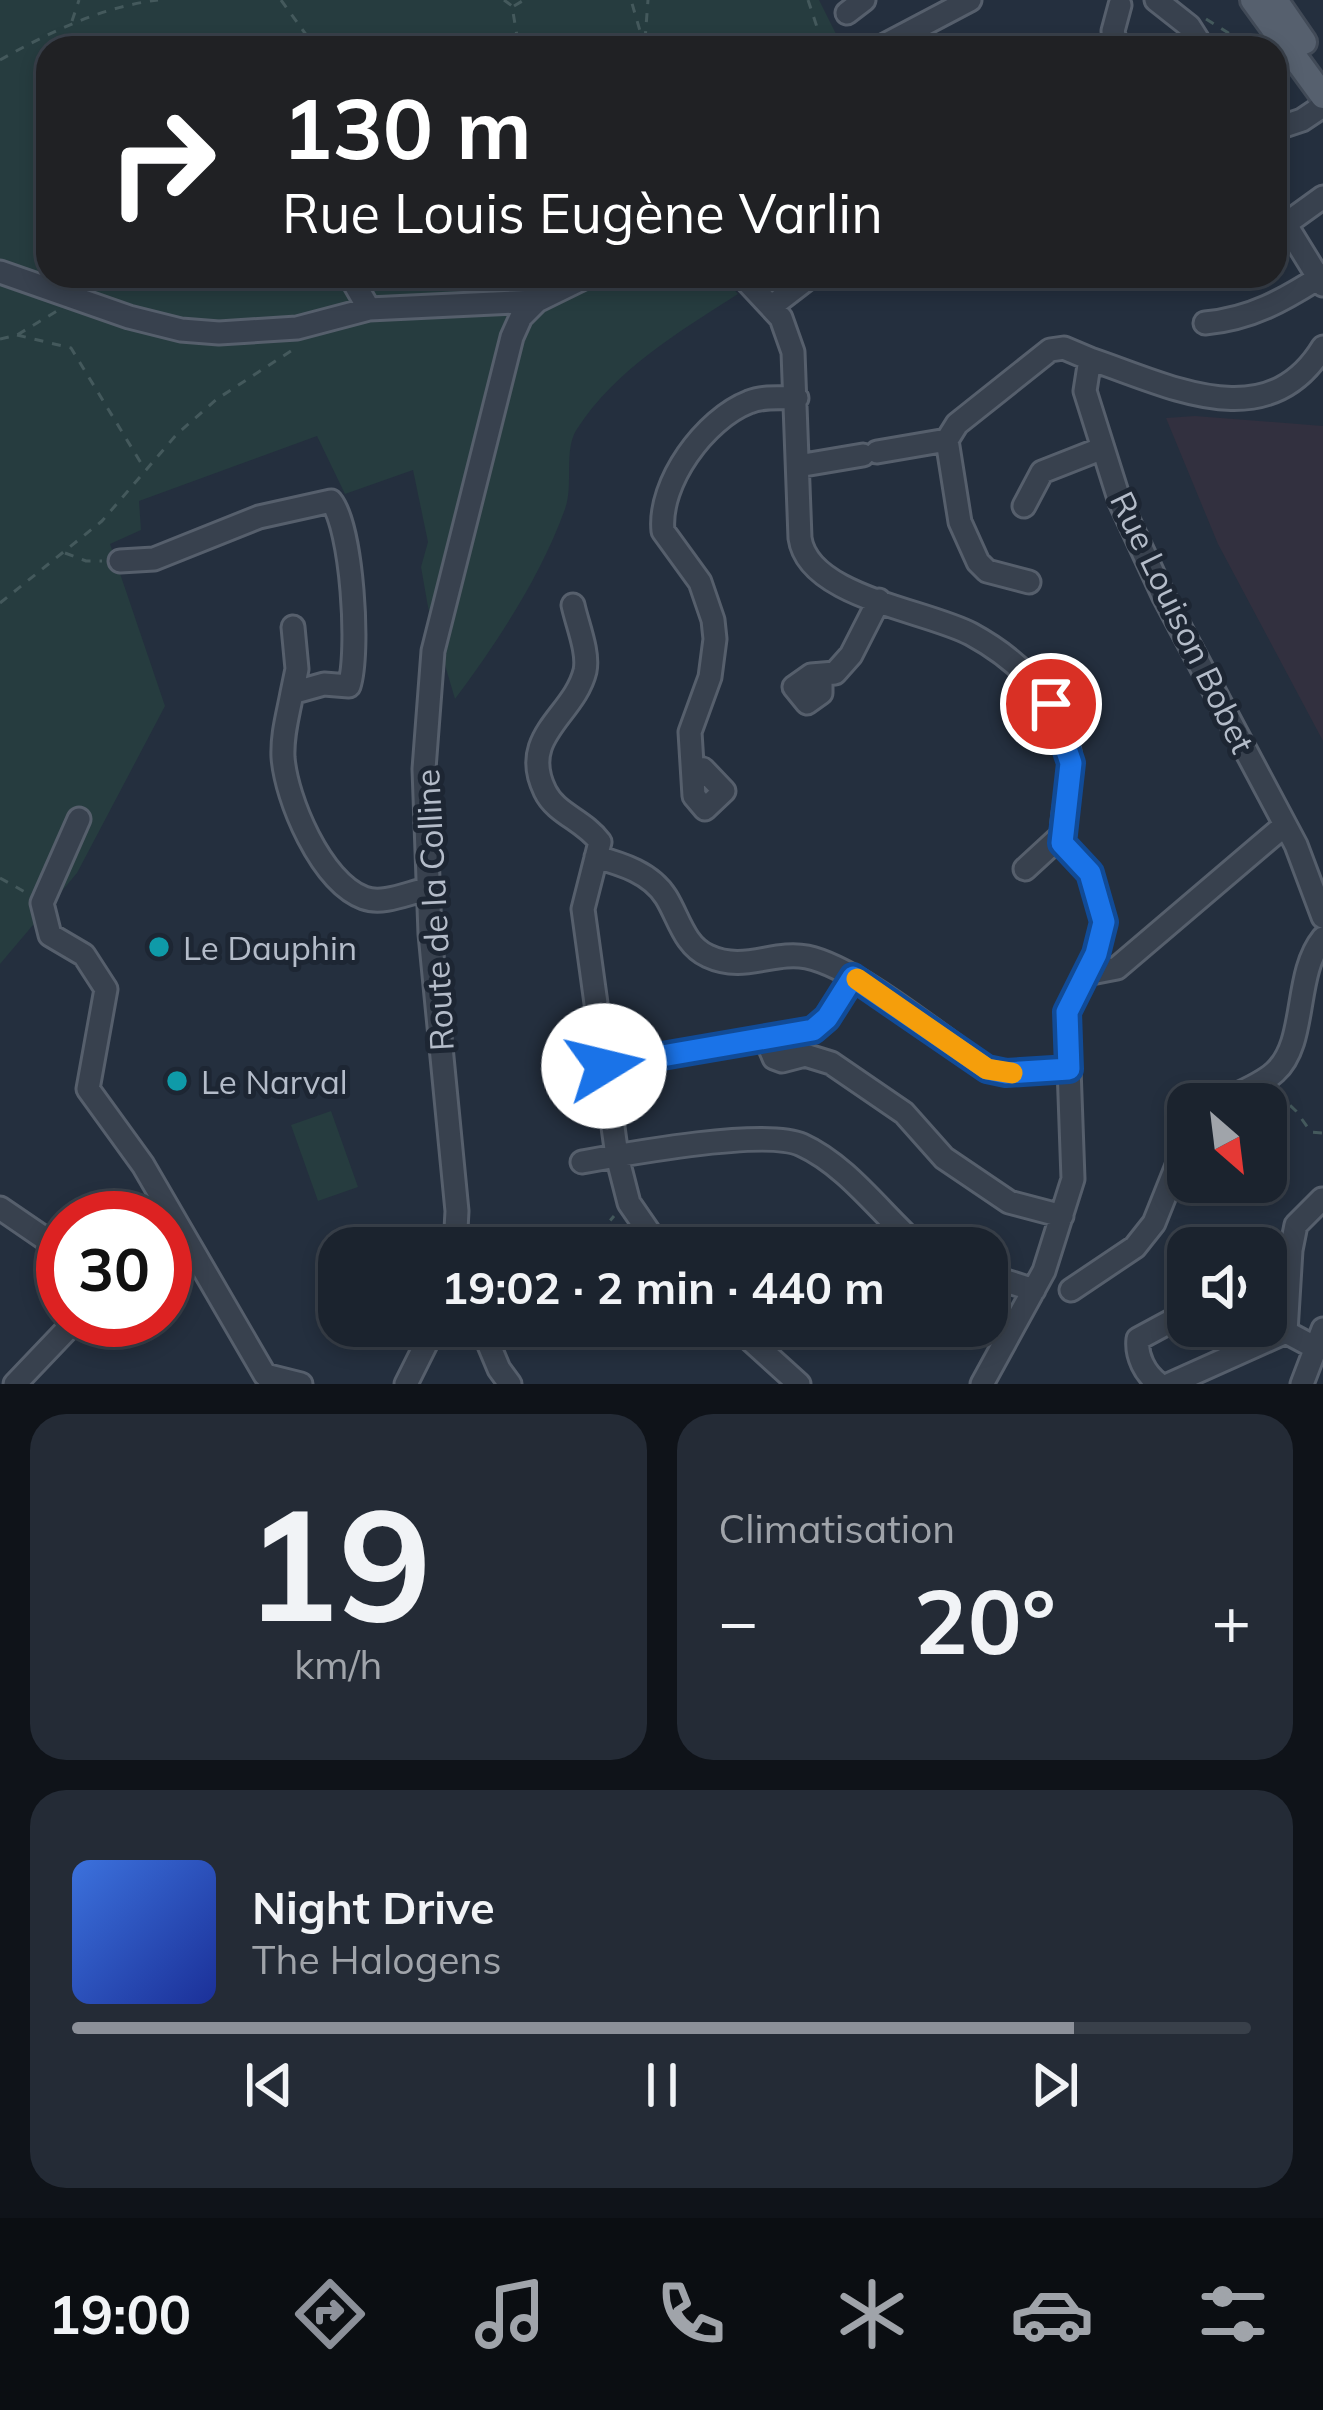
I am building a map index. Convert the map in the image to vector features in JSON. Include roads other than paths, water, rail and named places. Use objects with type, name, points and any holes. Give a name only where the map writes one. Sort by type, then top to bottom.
[{"type":"main road","points":[[1260,1],[1278,36]]},
{"type":"main road","points":[[1260,1],[1323,68]]},
{"type":"main road","points":[[1287,48],[1323,96]]},
{"type":"street","points":[[902,36],[970,0]]},
{"type":"street","points":[[1156,0],[1195,36]]},
{"type":"street","points":[[1114,36],[1122,2]]},
{"type":"street","points":[[1287,125],[1323,106]]},
{"type":"street","points":[[1287,212],[1323,197]]},
{"type":"street","points":[[1204,323],[1238,320],[1322,279],[1287,224]]},
{"type":"street","points":[[0,272],[36,284]]},
{"type":"street","points":[[49,288],[181,331],[219,333],[297,328],[370,310],[536,301],[563,288]]},
{"type":"street","points":[[357,288],[370,310]]},
{"type":"street","points":[[754,288],[781,319],[793,352],[800,538],[805,555],[840,586],[966,632],[991,646],[1037,685],[1051,704],[1071,763],[1062,843],[1090,873],[1104,922],[1067,1012],[1073,1179],[1034,1290],[982,1384]]},
{"type":"street","points":[[772,306],[796,288]]},
{"type":"street","name":"Route de la Colline","points":[[456,1227],[427,889],[424,769],[434,651],[512,337],[521,317],[536,301]]},
{"type":"street","points":[[1029,582],[987,571],[960,522],[947,440],[957,424],[1050,350],[1064,348],[1193,394],[1240,402],[1286,386],[1323,347]]},
{"type":"street","name":"Rue Louison Bobet","points":[[1090,359],[1085,391],[1120,502],[1164,597],[1285,825],[1323,917]]},
{"type":"street","points":[[695,773],[689,756],[690,732],[710,677],[715,639],[709,601],[663,531],[667,496],[674,478],[723,417],[757,399],[796,398]]},
{"type":"street","points":[[798,466],[947,440]]},
{"type":"street","points":[[1024,506],[1042,472],[1103,448]]},
{"type":"street","points":[[120,561],[154,560],[259,517],[331,501],[339,511],[353,608],[356,687],[324,684],[292,693]]},
{"type":"street","points":[[820,677],[835,673],[851,655],[879,600]]},
{"type":"street","points":[[573,605],[586,665],[581,682],[540,743],[538,765],[546,793],[565,813],[587,824],[600,842],[583,908],[617,1156],[629,1203],[646,1227]]},
{"type":"street","points":[[293,628],[297,669],[284,725],[283,757],[294,808],[320,856],[362,898],[379,901],[427,889]]},
{"type":"street","points":[[80,818],[42,903],[50,935],[84,955],[106,988],[88,1090],[143,1165],[265,1375],[302,1384]]},
{"type":"street","points":[[1086,974],[1117,968],[1285,825]]},
{"type":"street","points":[[1024,869],[1062,835]]},
{"type":"street","points":[[596,857],[650,879],[703,955],[728,963],[801,955],[831,963],[987,1069],[1006,1073],[1069,1069]]},
{"type":"street","points":[[1255,1083],[1277,1070],[1292,1040],[1309,955],[1323,938]]},
{"type":"street","points":[[604,1066],[813,1030],[827,1018],[853,977]]},
{"type":"street","points":[[766,1040],[774,1058],[819,1057],[847,1073],[904,1113],[944,1158],[1009,1202],[1062,1216]]},
{"type":"street","points":[[582,1162],[765,1138],[798,1143],[826,1160],[898,1227]]},
{"type":"street","points":[[1071,1290],[1135,1247],[1154,1223],[1167,1190]]},
{"type":"street","points":[[1287,1321],[1296,1225],[1322,1199]]},
{"type":"street","points":[[0,1208],[36,1233]]},
{"type":"street","points":[[1008,1282],[1034,1290]]},
{"type":"street","points":[[1159,1384],[1149,1376],[1137,1349],[1138,1339],[1167,1323]]},
{"type":"street","points":[[1287,1332],[1318,1348],[1302,1384]]},
{"type":"street","points":[[15,1384],[50,1347]]},
{"type":"street","points":[[406,1384],[424,1347]]},
{"type":"street","points":[[490,1347],[510,1384]]},
{"type":"street","points":[[757,1347],[793,1382]]},
{"type":"street","points":[[1170,1384],[1253,1347]]},
{"type":"place","name":"Le Dauphin","points":[[159,947]]},
{"type":"place","name":"Le Narval","points":[[177,1081]]}]
